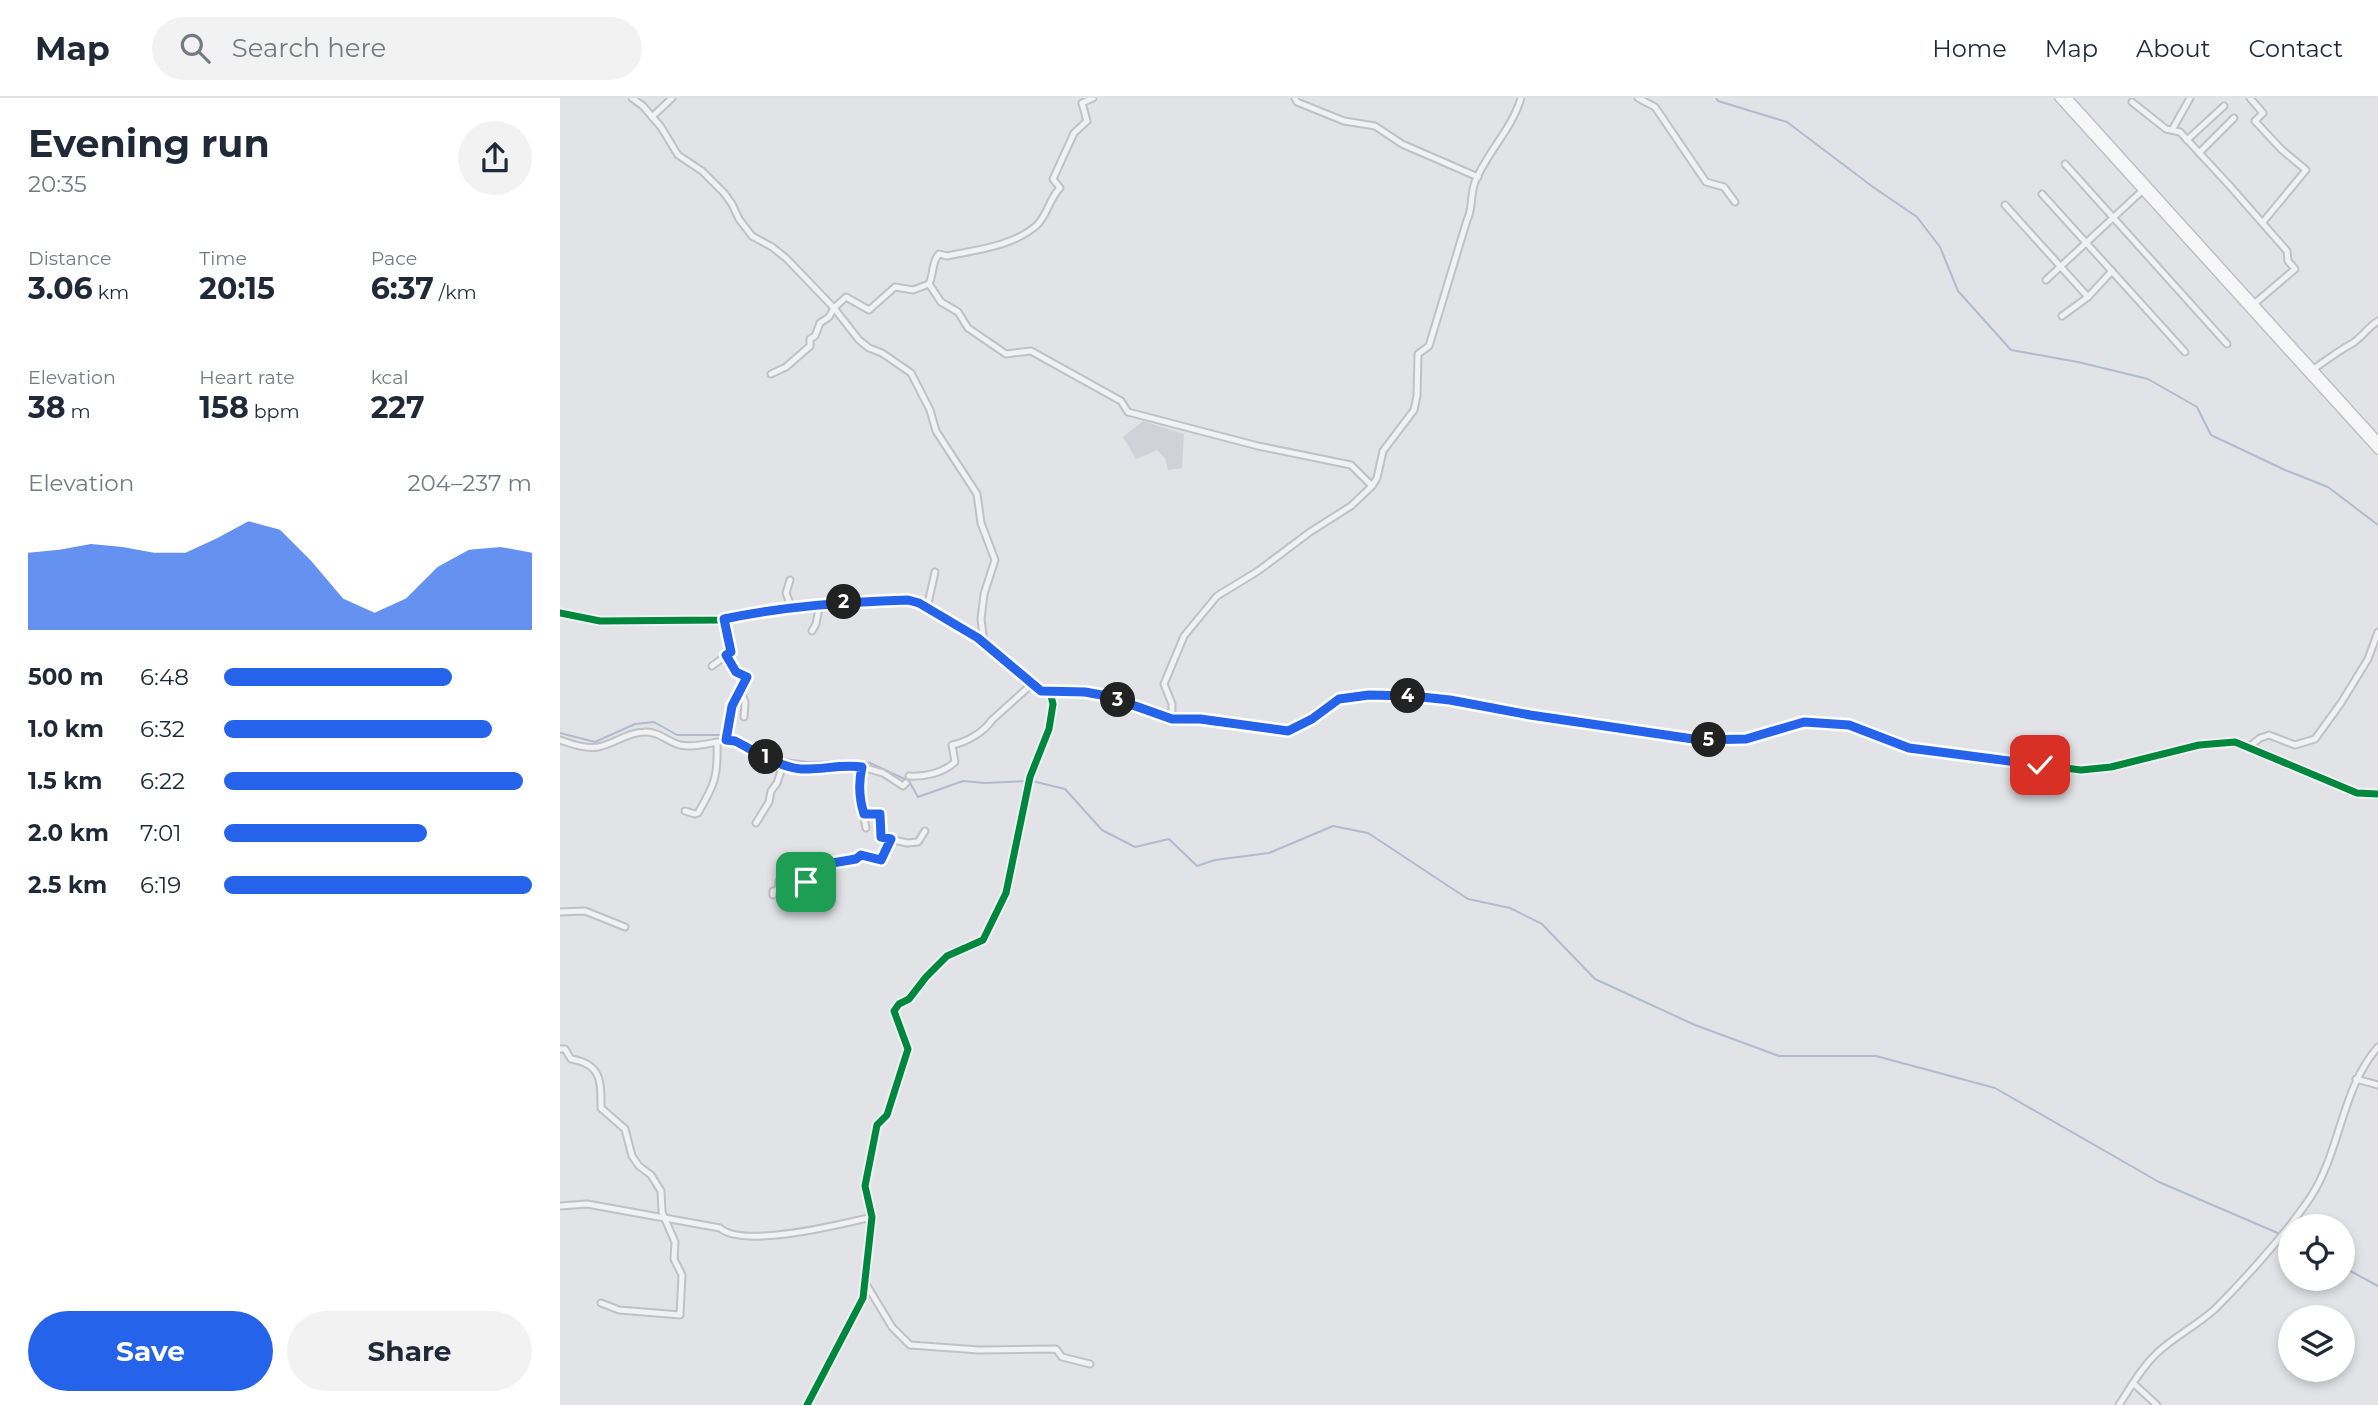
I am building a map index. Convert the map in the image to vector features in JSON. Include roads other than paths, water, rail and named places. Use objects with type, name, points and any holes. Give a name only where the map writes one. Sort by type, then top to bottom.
[{"type":"main road","points":[[2059,98],[2378,441]]},
{"type":"main road","points":[[2068,98],[2254,304],[2378,450]]},
{"type":"street","points":[[632,98],[652,117],[678,155],[702,171],[724,193],[738,219],[752,236],[786,258],[834,308],[859,340],[869,348],[882,352],[911,373],[930,410],[936,431],[977,494],[981,523],[995,560],[984,594],[981,619],[984,643]]},
{"type":"street","points":[[652,117],[672,98]]},
{"type":"street","points":[[771,374],[786,367],[810,346],[810,339],[815,336],[820,323],[829,317],[846,297],[869,310],[895,287],[913,290],[929,284],[933,276],[934,260],[939,254],[947,256],[986,248],[1012,240],[1036,226],[1047,213],[1050,198],[1060,188],[1053,179],[1074,133],[1087,121],[1082,103],[1093,98]]},
{"type":"street","points":[[1294,98],[1297,102],[1344,121],[1375,126],[1402,144],[1478,177]]},
{"type":"street","points":[[1172,719],[1172,704],[1164,684],[1184,636],[1205,609],[1217,596],[1258,571],[1310,532],[1351,506],[1377,478],[1383,451],[1414,410],[1418,354],[1429,346],[1466,220],[1472,212],[1470,202],[1478,177],[1518,110],[1521,98]]},
{"type":"street","points":[[1638,98],[1655,107],[1706,182],[1724,187],[1735,202]]},
{"type":"street","points":[[2172,130],[2190,98]]},
{"type":"street","points":[[2250,98],[2263,113],[2255,121],[2281,149],[2306,170],[2263,222]]},
{"type":"street","points":[[2132,103],[2166,129],[2180,132],[2287,251],[2288,261],[2295,269],[2254,304]]},
{"type":"street","points":[[2187,140],[2224,106]]},
{"type":"street","points":[[2199,153],[2235,118]]},
{"type":"street","points":[[2065,164],[2227,344]]},
{"type":"street","points":[[2046,280],[2143,190]]},
{"type":"street","points":[[2042,194],[2185,352]]},
{"type":"street","points":[[2005,205],[2088,297]]},
{"type":"street","points":[[2062,316],[2088,297],[2112,271]]},
{"type":"street","points":[[929,284],[941,302],[958,312],[968,328],[1006,354],[1031,351],[1121,401],[1128,412],[1258,446],[1351,465],[1372,486]]},
{"type":"street","points":[[2311,371],[2344,346],[2355,342],[2366,328],[2378,321]]},
{"type":"street","points":[[927,608],[935,572]]},
{"type":"street","points":[[790,580],[786,593],[792,606]]},
{"type":"street","points":[[560,613],[600,621],[724,619],[820,603],[908,600],[927,608],[984,643],[1041,691],[1085,692],[1107,696],[1172,719],[1200,719],[1288,731],[1312,719],[1339,699],[1369,695],[1450,700],[1530,715],[1700,740],[1746,739],[1804,722],[1849,725],[1909,748],[2081,770],[2111,766],[2210,743],[2235,742],[2357,793],[2378,794]]},
{"type":"street","points":[[812,631],[820,603]]},
{"type":"street","points":[[712,666],[731,652],[724,619]]},
{"type":"street","points":[[2249,747],[2269,735],[2295,745],[2315,739],[2342,703],[2368,659],[2378,632]]},
{"type":"street","points":[[560,740],[600,747],[641,732],[652,732],[680,744],[717,743],[726,737],[732,706],[747,677],[736,672],[726,655]]},
{"type":"street","points":[[726,737],[783,765],[800,769],[844,764],[862,767],[883,773],[903,786],[907,779],[930,776],[953,765],[955,762],[952,745],[966,742],[988,726],[1032,684]]},
{"type":"street","points":[[807,1405],[863,1298],[872,1217],[864,1186],[877,1125],[887,1115],[908,1049],[894,1011],[899,1004],[909,999],[947,956],[983,940],[1006,893],[1030,780],[1049,729],[1053,704],[1050,692]]},
{"type":"street","points":[[740,693],[745,702],[744,717]]},
{"type":"street","points":[[685,811],[698,813],[709,795],[718,774],[717,743]]},
{"type":"street","points":[[757,823],[769,802],[783,765]]},
{"type":"street","points":[[862,767],[859,794],[866,828]]},
{"type":"street","points":[[864,814],[880,814],[881,837],[918,842],[925,831]]},
{"type":"street","points":[[773,895],[778,889],[779,881],[800,884],[806,882],[826,870],[832,863],[856,859],[861,855],[881,860],[891,839]]},
{"type":"street","points":[[560,912],[585,911],[625,928]]},
{"type":"street","points":[[2119,1405],[2158,1351],[2215,1309],[2312,1195],[2325,1168],[2356,1079],[2378,1047]]},
{"type":"street","points":[[560,1049],[565,1049],[571,1059],[584,1061],[594,1068],[601,1082],[601,1108],[625,1129],[632,1156],[639,1166],[651,1175],[661,1191],[662,1212],[675,1242],[674,1259],[681,1275],[680,1315],[619,1310],[601,1303]]},
{"type":"street","points":[[2356,1079],[2378,1085]]},
{"type":"street","points":[[560,1206],[587,1204],[720,1228],[726,1234],[755,1236],[816,1231],[872,1217]]},
{"type":"street","points":[[866,1284],[892,1327],[911,1345],[979,1350],[1056,1349],[1062,1357],[1090,1364]]},
{"type":"street","points":[[2133,1383],[2157,1405]]},
{"type":"waterway","points":[[1716,98],[1718,101],[1787,122],[1917,217],[1940,247],[1958,291],[2011,350],[2078,362],[2148,379],[2197,407],[2211,435],[2328,487],[2378,525]]},
{"type":"waterway","points":[[560,733],[595,742],[635,724],[654,722],[677,735],[723,735],[732,739]]},
{"type":"waterway","points":[[747,744],[785,759],[870,763],[909,781],[918,797],[963,781],[1027,781]]},
{"type":"waterway","points":[[1032,781],[1065,789],[1102,830],[1135,847],[1169,839],[1197,866],[1215,860],[1269,853],[1333,826],[1368,833],[1468,899],[1510,908],[1542,924],[1595,979],[1695,1025],[1779,1056],[1876,1056],[1995,1088],[2159,1182],[2278,1233]]},
{"type":"waterway","points":[[2355,1274],[2378,1286]]}]
